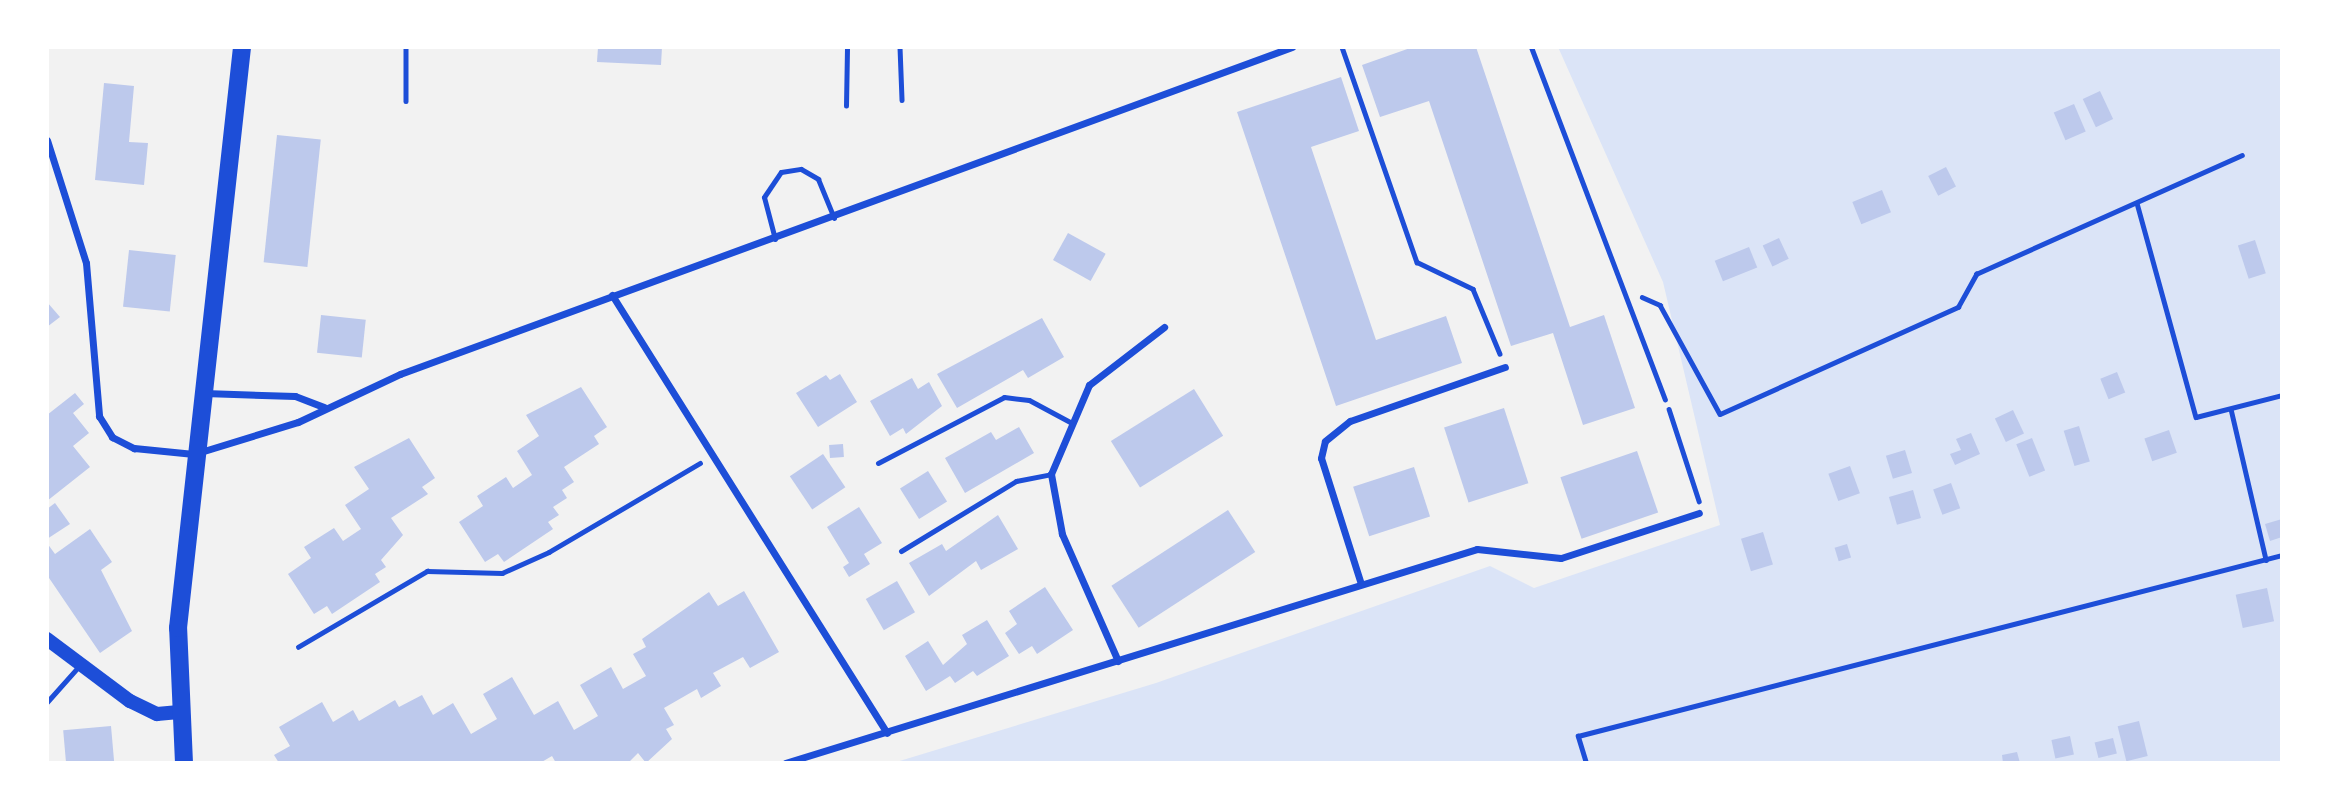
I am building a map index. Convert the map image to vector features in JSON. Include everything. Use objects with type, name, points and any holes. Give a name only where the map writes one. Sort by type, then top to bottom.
[{"type":"main road","points":[[184,763],[179,712],[178,628],[194,454],[242,47]]},
{"type":"main road","points":[[47,639],[143,708],[179,712]]},
{"type":"street","points":[[47,140],[86,263],[99,416],[112,437],[134,448],[194,454],[298,422],[324,407],[612,295],[834,218],[1292,47]]},
{"type":"street","points":[[612,295],[887,733]]},
{"type":"street","points":[[1118,661],[1062,534],[1051,474],[1070,422],[1089,385],[1164,327]]},
{"type":"street","points":[[1361,584],[1321,458],[1325,442],[1350,421],[1506,367]]},
{"type":"street","points":[[202,393],[295,396],[324,407]]},
{"type":"street","points":[[785,763],[1477,550],[1561,558],[1699,513]]},
{"type":"lane","points":[[1531,47],[1627,290],[1665,399]]},
{"type":"lane","points":[[775,239],[764,197],[780,172],[800,169],[818,179],[834,218]]},
{"type":"lane","points":[[878,463],[1004,397],[1029,400],[1070,422]]},
{"type":"lane","points":[[901,551],[1016,481],[1051,474]]},
{"type":"lane","points":[[47,702],[81,664]]},
{"type":"path","points":[[405,47],[406,101]]},
{"type":"path","points":[[846,106],[847,47]]},
{"type":"path","points":[[900,47],[902,100]]},
{"type":"path","points":[[1342,47],[1417,262],[1474,289],[1506,367]]},
{"type":"path","points":[[1627,290],[1660,305],[1720,414],[1958,307],[1976,274],[2242,155]]},
{"type":"path","points":[[2137,204],[2196,417],[2282,395]]},
{"type":"path","points":[[1665,399],[1699,513]]},
{"type":"path","points":[[2231,409],[2266,560]]},
{"type":"path","points":[[298,647],[427,571],[502,573],[549,552],[712,455]]},
{"type":"path","points":[[1586,763],[1578,736],[2282,555]]},
{"type":"shaded area","points":[[1558,47],[2282,47],[2282,763],[893,763],[1156,683],[1490,566],[1534,588],[1720,525],[1663,282]]},
{"type":"building","points":[[598,47],[662,47],[661,65],[597,62]]},
{"type":"building","points":[[1413,47],[1476,47],[1570,327],[1604,315],[1635,408],[1583,425],[1553,333],[1511,346],[1429,101],[1380,117],[1362,65]]},
{"type":"building","points":[[1341,77],[1359,131],[1311,147],[1376,340],[1446,316],[1462,363],[1336,406],[1237,112]]},
{"type":"building","points":[[104,83],[134,86],[129,142],[148,143],[144,185],[95,180]]},
{"type":"building","points":[[2100,91],[2113,119],[2096,127],[2083,99]]},
{"type":"building","points":[[2074,104],[2086,132],[2065,140],[2054,113]]},
{"type":"building","points":[[277,135],[321,140],[307,267],[264,262]]},
{"type":"building","points":[[1946,167],[1956,187],[1938,196],[1928,176]]},
{"type":"building","points":[[1882,190],[1891,212],[1861,224],[1852,202]]},
{"type":"building","points":[[1068,233],[1106,254],[1091,281],[1053,260]]},
{"type":"building","points":[[1779,238],[1789,259],[1772,266],[1763,246]]},
{"type":"building","points":[[2255,240],[2266,273],[2249,279],[2238,246]]},
{"type":"building","points":[[1749,247],[1757,267],[1723,281],[1715,261]]},
{"type":"building","points":[[129,250],[176,255],[170,312],[123,307]]},
{"type":"building","points":[[47,302],[60,317],[47,327]]},
{"type":"building","points":[[321,315],[366,320],[362,357],[317,353]]},
{"type":"building","points":[[1042,318],[1064,357],[1028,378],[1023,370],[957,408],[937,374]]},
{"type":"building","points":[[2117,372],[2125,392],[2109,399],[2100,379]]},
{"type":"building","points":[[840,374],[857,402],[818,427],[796,393],[826,375],[830,380]]},
{"type":"building","points":[[912,378],[918,389],[929,382],[942,406],[906,434],[903,428],[890,436],[870,401]]},
{"type":"building","points":[[581,387],[607,427],[594,436],[599,444],[564,467],[574,482],[562,490],[567,498],[553,507],[559,515],[548,522],[553,529],[504,562],[498,554],[485,562],[459,522],[483,506],[477,496],[506,477],[513,488],[532,475],[517,451],[539,436],[526,415]]},
{"type":"building","points":[[1194,389],[1223,436],[1140,488],[1111,441]]},
{"type":"building","points":[[75,393],[84,404],[73,413],[89,433],[73,446],[90,467],[47,501],[47,415]]},
{"type":"building","points":[[1504,408],[1528,483],[1468,503],[1444,427]]},
{"type":"building","points":[[2013,410],[2024,434],[2006,442],[1995,418]]},
{"type":"building","points":[[2079,426],[2090,461],[2075,466],[2064,431]]},
{"type":"building","points":[[1019,427],[1034,453],[965,493],[945,458],[991,432],[996,440]]},
{"type":"building","points":[[2169,430],[2177,453],[2152,461],[2144,438]]},
{"type":"building","points":[[1971,433],[1980,454],[1955,465],[1950,454],[1961,450],[1956,439]]},
{"type":"building","points":[[409,438],[435,478],[422,487],[428,494],[391,518],[403,535],[381,560],[386,567],[375,574],[380,582],[332,614],[327,606],[314,614],[288,574],[311,558],[304,547],[334,528],[343,541],[361,529],[345,505],[369,489],[354,467]]},
{"type":"building","points":[[2032,438],[2045,470],[2029,477],[2016,444]]},
{"type":"building","points":[[843,444],[844,457],[830,458],[829,445]]},
{"type":"building","points":[[1905,450],[1912,473],[1893,479],[1886,456]]},
{"type":"building","points":[[1637,451],[1658,512],[1582,539],[1560,477]]},
{"type":"building","points":[[823,454],[845,487],[812,510],[790,476]]},
{"type":"building","points":[[1850,466],[1860,493],[1838,501],[1828,474]]},
{"type":"building","points":[[1414,467],[1430,516],[1369,536],[1353,487]]},
{"type":"building","points":[[928,471],[947,502],[919,519],[900,488]]},
{"type":"building","points":[[1951,483],[1960,508],[1942,515],[1933,489]]},
{"type":"building","points":[[1913,490],[1921,518],[1897,525],[1889,497]]},
{"type":"building","points":[[55,503],[70,524],[47,539],[47,509]]},
{"type":"building","points":[[859,507],[882,543],[864,554],[870,564],[849,577],[843,567],[849,563],[827,527]]},
{"type":"building","points":[[1228,510],[1255,552],[1139,628],[1111,586]]},
{"type":"building","points":[[998,515],[1018,549],[981,570],[976,561],[929,596],[909,563],[942,544],[946,551]]},
{"type":"building","points":[[2282,519],[2282,537],[2270,541],[2265,524]]},
{"type":"building","points":[[90,529],[112,562],[101,570],[132,631],[100,653],[47,575],[47,543],[55,554]]},
{"type":"building","points":[[1763,532],[1773,565],[1751,571],[1741,539]]},
{"type":"building","points":[[1847,544],[1851,557],[1839,561],[1835,548]]},
{"type":"building","points":[[897,581],[915,612],[884,630],[866,599]]},
{"type":"building","points":[[1045,587],[1073,630],[1037,654],[1032,646],[1019,654],[1005,633],[1017,624],[1009,611]]},
{"type":"building","points":[[2267,588],[2274,621],[2243,628],[2236,595]]},
{"type":"building","points":[[744,591],[779,652],[750,668],[743,657],[713,673],[721,686],[701,698],[697,689],[664,708],[674,725],[666,729],[672,739],[646,763],[638,753],[628,763],[556,763],[552,756],[540,763],[279,763],[274,755],[290,746],[279,727],[322,702],[333,722],[353,710],[359,721],[395,700],[399,707],[422,695],[433,715],[453,703],[471,734],[497,719],[483,694],[512,677],[534,715],[558,701],[574,730],[598,716],[580,685],[611,667],[623,689],[646,676],[633,654],[646,647],[642,639],[709,592],[718,606]]},
{"type":"building","points":[[987,620],[1009,656],[977,676],[973,671],[955,683],[950,676],[926,691],[905,656],[928,641],[943,665],[967,644],[962,635]]},
{"type":"building","points":[[2139,721],[2148,756],[2126,761],[2118,726]]},
{"type":"building","points":[[111,726],[114,763],[66,763],[63,730]]},
{"type":"building","points":[[2070,736],[2074,755],[2055,759],[2051,740]]},
{"type":"building","points":[[2113,738],[2117,754],[2098,758],[2095,743]]},
{"type":"building","points":[[2017,752],[2020,763],[2003,763],[2002,755]]}]
